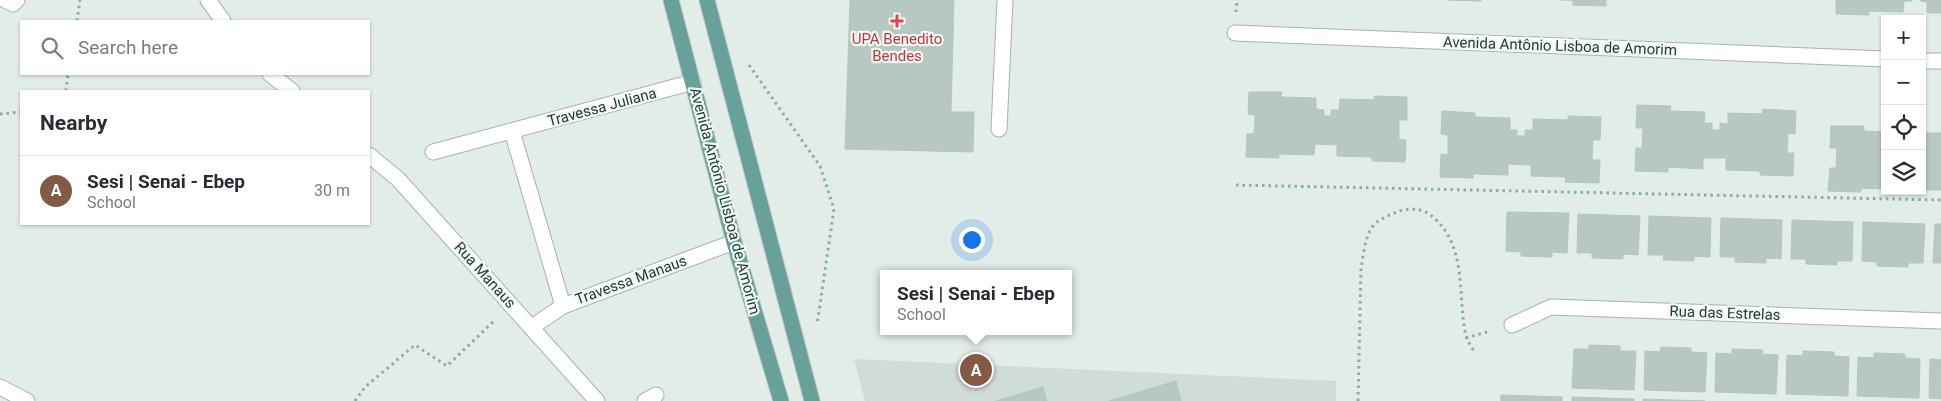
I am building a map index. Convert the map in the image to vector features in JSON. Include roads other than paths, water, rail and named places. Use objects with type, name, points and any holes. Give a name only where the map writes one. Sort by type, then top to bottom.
[{"type":"main road","name":"Avenida Antônio Lisboa de Amorim","points":[[671,0],[734,242],[781,401]]},
{"type":"main road","points":[[707,0],[812,401]]},
{"type":"street","points":[[5,0],[13,4],[17,0]]},
{"type":"street","points":[[208,0],[222,20]]},
{"type":"street","points":[[999,129],[1005,0]]},
{"type":"street","name":"Avenida Antônio Lisboa de Amorim","points":[[1235,32],[1881,59]]},
{"type":"street","points":[[1926,60],[1941,61]]},
{"type":"street","points":[[271,75],[291,90]]},
{"type":"street","name":"Travessa Juliana","points":[[433,152],[693,82]]},
{"type":"street","points":[[512,131],[562,306]]},
{"type":"street","name":"Rua Manaus","points":[[370,156],[398,179],[597,401]]},
{"type":"street","name":"Travessa Manaus","points":[[532,327],[562,306],[734,242]]},
{"type":"street","name":"Rua das Estrelas","points":[[1512,325],[1551,307],[1941,321]]},
{"type":"street","points":[[0,387],[27,401]]},
{"type":"place","name":"UPA Benedito Bendes","points":[[897,21]]},
{"type":"place","name":"Sesi | Senai - Ebep","points":[[976,370]]}]
